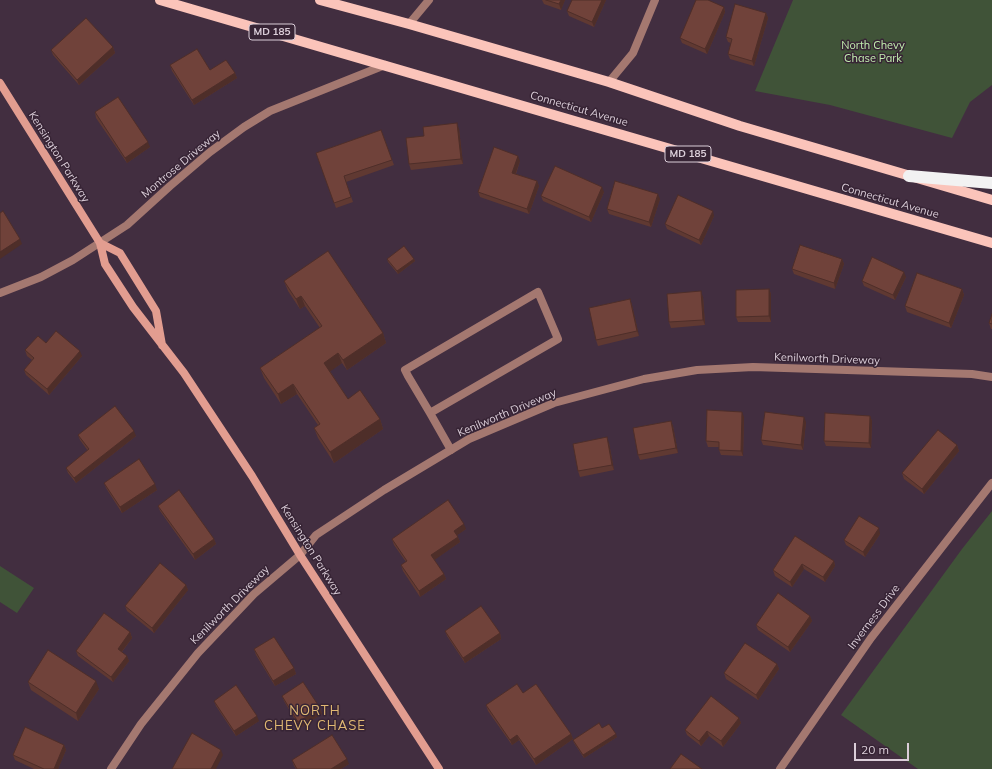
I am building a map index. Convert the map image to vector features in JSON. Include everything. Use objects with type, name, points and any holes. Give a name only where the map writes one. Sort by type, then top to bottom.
[{"type":"highway","points":[[909,176],[992,183]]},
{"type":"main road","name":"Connecticut Avenue","points":[[160,0],[992,243]]},
{"type":"main road","points":[[320,0],[409,24],[609,82],[740,126],[992,200]]},
{"type":"street","points":[[409,24],[428,0]]},
{"type":"street","points":[[609,82],[633,53],[655,0]]},
{"type":"street","name":"Montrose Driveway","points":[[0,293],[41,277],[100,243],[127,225],[210,152],[244,127],[270,111],[385,65]]},
{"type":"street","name":"Kensington Parkway","points":[[0,83],[100,243],[105,264],[133,308],[184,373],[252,476],[300,554],[439,769]]},
{"type":"street","name":"Kensington Parkway","points":[[100,243],[120,253],[156,311],[162,346]]},
{"type":"street","points":[[430,413],[558,338],[538,292],[405,370],[451,450]]},
{"type":"street","name":"Kenilworth Driveway","points":[[111,769],[141,724],[198,654],[254,594],[300,554],[316,535],[384,490],[469,439],[554,403],[644,379],[697,370],[753,367],[972,374],[992,377]]},
{"type":"street","name":"Inverness Drive","points":[[780,769],[871,638],[992,483]]},
{"type":"green space","name":"North Chevy Chase Park","points":[[793,0],[992,0],[992,85],[970,102],[952,138],[830,105],[755,91]]},
{"type":"green space","points":[[992,511],[992,769],[918,769],[841,715],[962,549]]},
{"type":"green space","points":[[0,566],[34,588],[17,613],[0,602]]},
{"type":"building","points":[[546,0],[561,0],[559,4]]},
{"type":"building","points":[[572,0],[602,0],[592,22],[567,11]]},
{"type":"building","points":[[696,0],[708,0],[724,7],[705,49],[680,38]]},
{"type":"building","points":[[735,4],[766,13],[752,61],[728,54],[732,39],[726,37]]},
{"type":"building","points":[[86,18],[113,47],[77,80],[51,50]]},
{"type":"building","points":[[197,49],[210,70],[226,60],[235,73],[192,100],[170,65]]},
{"type":"building","points":[[118,97],[148,142],[125,158],[95,112]]},
{"type":"building","points":[[457,123],[461,159],[409,164],[406,138],[424,136],[423,127]]},
{"type":"building","points":[[381,130],[392,160],[344,176],[351,197],[334,203],[316,153]]},
{"type":"building","points":[[494,147],[518,156],[512,173],[537,181],[527,209],[478,192]]},
{"type":"building","points":[[555,166],[602,187],[589,217],[541,196]]},
{"type":"building","points":[[615,181],[658,194],[649,222],[607,209]]},
{"type":"building","points":[[678,195],[713,211],[699,240],[665,224]]},
{"type":"building","points":[[3,211],[20,239],[0,252],[0,213]]},
{"type":"building","points":[[800,245],[842,259],[834,283],[792,269]]},
{"type":"building","points":[[404,246],[414,259],[397,271],[387,259]]},
{"type":"building","points":[[328,251],[383,333],[343,360],[338,353],[324,363],[348,399],[360,390],[380,419],[330,452],[314,428],[320,424],[293,384],[278,394],[260,368],[322,326],[301,296],[296,299],[284,281]]},
{"type":"building","points":[[872,257],[904,272],[893,295],[862,281]]},
{"type":"building","points":[[917,273],[962,289],[949,323],[905,306]]},
{"type":"building","points":[[769,289],[769,316],[736,317],[736,290]]},
{"type":"building","points":[[701,291],[703,320],[669,322],[667,294]]},
{"type":"building","points":[[630,299],[637,331],[596,340],[589,308]]},
{"type":"building","points":[[992,314],[992,324],[989,323]]},
{"type":"building","points":[[56,331],[80,351],[47,389],[24,370],[34,358],[25,350],[38,336],[46,343]]},
{"type":"building","points":[[115,406],[134,431],[74,478],[66,468],[89,449],[78,435]]},
{"type":"building","points":[[707,410],[742,412],[741,451],[719,450],[719,442],[706,441]]},
{"type":"building","points":[[765,412],[804,417],[801,445],[761,440]]},
{"type":"building","points":[[825,413],[870,416],[869,443],[824,441]]},
{"type":"building","points":[[671,421],[676,448],[638,455],[633,428]]},
{"type":"building","points":[[938,430],[957,445],[922,489],[902,473]]},
{"type":"building","points":[[607,437],[612,465],[578,471],[573,444]]},
{"type":"building","points":[[139,459],[155,484],[120,507],[104,483]]},
{"type":"building","points":[[179,490],[214,539],[193,554],[158,506]]},
{"type":"building","points":[[448,500],[464,524],[454,531],[458,537],[431,555],[444,574],[419,591],[401,565],[407,561],[392,539]]},
{"type":"building","points":[[859,516],[879,528],[863,552],[844,540]]},
{"type":"building","points":[[795,536],[834,561],[823,577],[802,564],[790,582],[773,570]]},
{"type":"building","points":[[160,563],[186,585],[152,628],[125,606]]},
{"type":"building","points":[[778,593],[810,616],[788,647],[756,625]]},
{"type":"building","points":[[481,606],[500,633],[463,658],[445,631]]},
{"type":"building","points":[[104,613],[130,632],[118,649],[127,656],[111,677],[76,651]]},
{"type":"building","points":[[274,637],[294,668],[273,681],[254,649]]},
{"type":"building","points":[[745,643],[777,664],[756,695],[724,673]]},
{"type":"building","points":[[48,650],[96,681],[76,713],[28,682]]},
{"type":"building","points":[[303,682],[320,708],[298,722],[282,696]]},
{"type":"building","points":[[517,684],[523,693],[536,684],[571,734],[534,759],[517,735],[510,740],[486,705]]},
{"type":"building","points":[[236,685],[257,716],[234,731],[214,701]]},
{"type":"building","points":[[711,696],[739,718],[721,741],[707,731],[699,741],[685,730]]},
{"type":"building","points":[[599,723],[602,728],[609,724],[616,734],[583,755],[573,740]]},
{"type":"building","points":[[25,727],[64,745],[54,769],[44,769],[13,755]]},
{"type":"building","points":[[192,733],[221,750],[211,769],[172,769]]},
{"type":"building","points":[[332,735],[347,759],[331,769],[297,769],[292,760]]},
{"type":"building","points":[[681,754],[702,769],[670,769]]},
{"type":"district","name":"NORTH CHEVY CHASE","points":[[315,718]]}]
